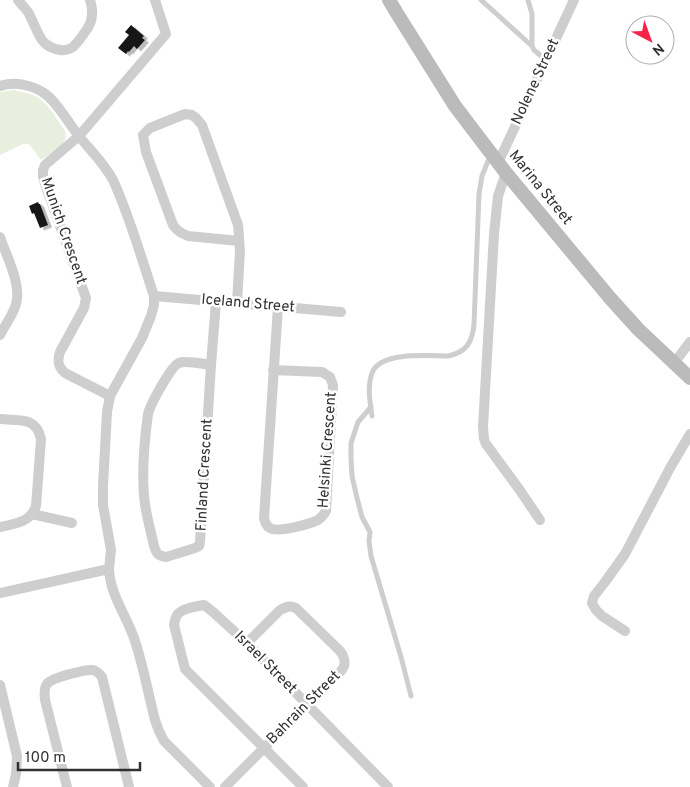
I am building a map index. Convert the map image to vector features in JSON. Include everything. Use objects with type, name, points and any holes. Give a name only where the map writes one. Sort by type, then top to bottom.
[{"type":"main road","name":"Marina Street","points":[[389,0],[455,106],[498,163],[610,298],[638,329],[690,378]]},
{"type":"street","points":[[18,0],[28,13],[45,43],[53,48],[64,50],[74,46],[86,32],[93,13],[90,0]]},
{"type":"street","points":[[79,136],[166,34],[155,0]]},
{"type":"street","name":"Nolene Street","points":[[540,520],[490,451],[484,439],[483,427],[494,234],[498,196],[498,163],[574,0]]},
{"type":"street","points":[[0,86],[12,83],[19,84],[44,93],[108,170],[128,217],[154,296],[151,316],[142,338],[110,396],[107,412],[103,505],[111,550],[104,570]]},
{"type":"street","points":[[237,303],[239,242],[238,225],[200,120],[192,115],[185,114],[150,128],[143,135],[146,152],[176,230],[188,236],[239,242]]},
{"type":"street","name":"Munich Crescent","points":[[79,136],[50,160],[43,170],[44,182],[86,298],[84,308],[60,352],[58,363],[60,368],[66,373],[110,396]]},
{"type":"street","points":[[0,237],[16,283],[18,296],[13,311],[0,335]]},
{"type":"street","name":"Iceland Street","points":[[154,296],[341,312]]},
{"type":"street","name":"Finland Crescent","points":[[211,365],[182,362],[176,364],[150,407],[148,414],[144,463],[145,504],[156,552],[166,557],[195,548],[199,546],[200,542],[216,302]]},
{"type":"street","name":"Helsinki Crescent","points":[[273,370],[322,372],[330,377],[334,385],[326,511],[324,515],[316,520],[277,530],[270,528],[264,518],[273,370],[278,307]]},
{"type":"street","points":[[674,363],[690,342]]},
{"type":"street","points":[[0,419],[30,422],[39,429],[41,439],[36,506],[32,514],[23,522],[0,528]]},
{"type":"street","points":[[624,631],[596,610],[592,603],[593,599],[596,592],[625,554],[690,434]]},
{"type":"street","points":[[32,514],[72,523]]},
{"type":"street","points":[[0,593],[104,570]]},
{"type":"street","points":[[104,570],[109,577],[113,591],[134,639],[159,731],[164,741],[210,787]]},
{"type":"street","name":"Israel Street","points":[[264,748],[185,669],[174,625],[176,616],[184,611],[200,605],[206,606],[247,643],[388,787]]},
{"type":"street","name":"Bahrain Street","points":[[225,787],[345,666],[345,659],[340,651],[296,608],[289,606],[280,610],[247,643]]},
{"type":"street","points":[[67,787],[45,700],[45,689],[49,682],[55,678],[85,670],[93,670],[102,677],[129,787]]},
{"type":"street","points":[[0,685],[18,756],[13,787]]},
{"type":"street","points":[[264,748],[303,787]]},
{"type":"lane","points":[[480,0],[546,60]]},
{"type":"lane","points":[[528,0],[532,14],[532,46]]},
{"type":"lane","points":[[372,416],[369,388],[373,370],[380,363],[390,358],[399,357],[454,355],[463,350],[471,340],[474,325],[479,194],[482,176],[498,163]]},
{"type":"lane","points":[[371,407],[358,422],[352,443],[352,476],[362,517],[370,532],[371,556],[411,696]]},
{"type":"green space","points":[[14,90],[31,94],[41,100],[65,131],[66,136],[63,144],[41,160],[29,144],[23,144],[0,155],[0,92]]},
{"type":"building","points":[[131,25],[144,36],[142,38],[145,40],[137,49],[134,46],[126,54],[118,48],[129,35],[125,32]]},
{"type":"building","points":[[38,202],[48,225],[40,228],[29,206]]}]
